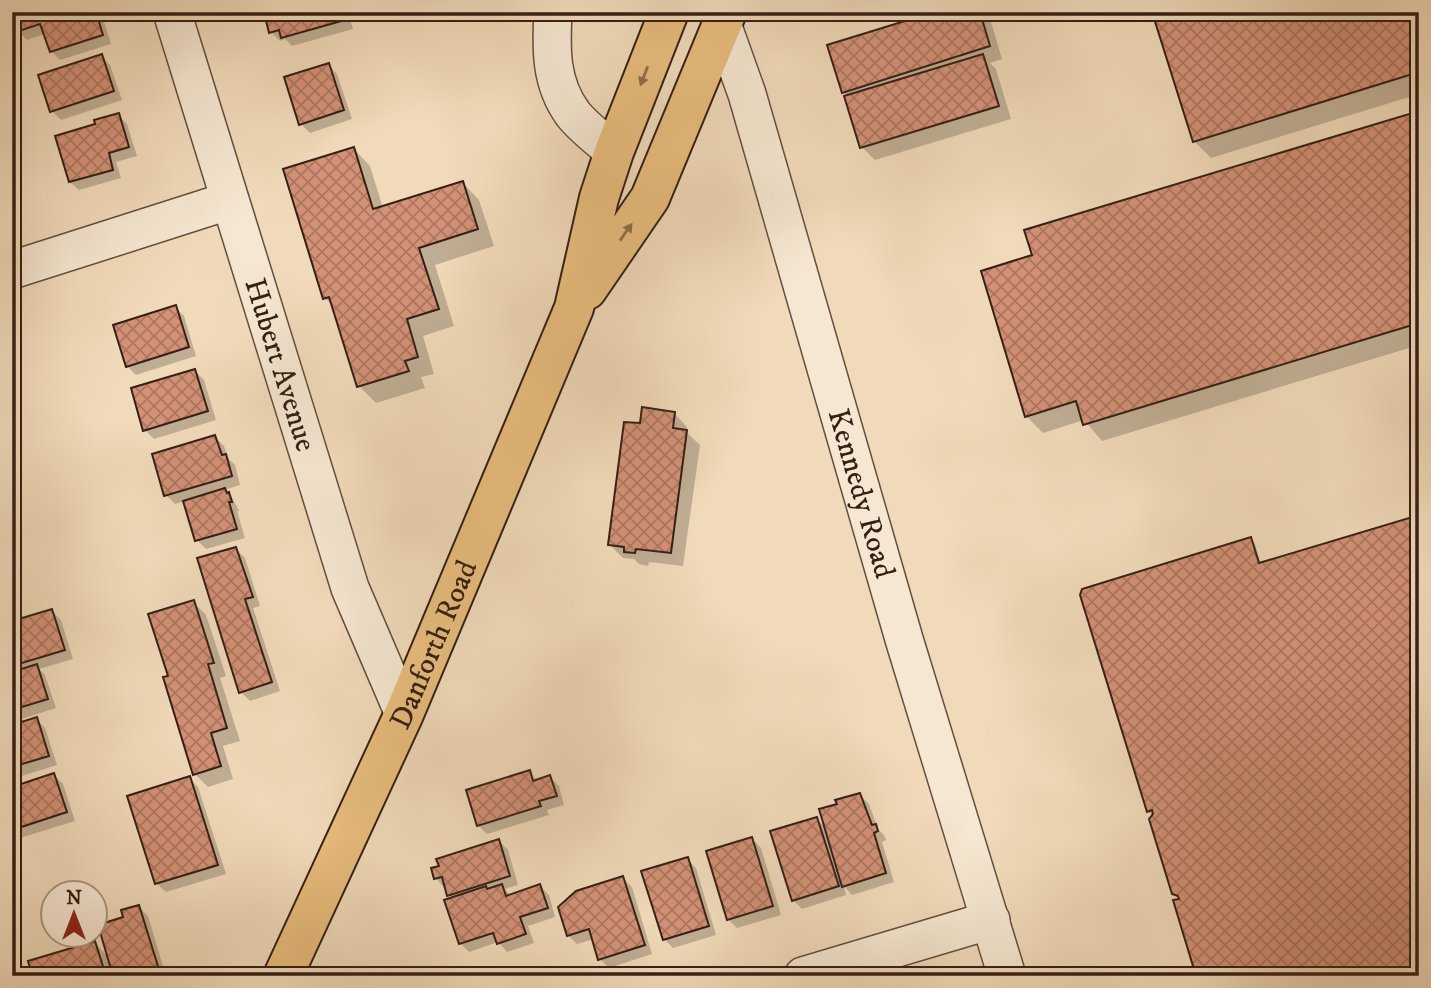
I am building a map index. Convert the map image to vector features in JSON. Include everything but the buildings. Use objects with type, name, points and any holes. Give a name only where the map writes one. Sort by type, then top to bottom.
[{"type":"main road","name":"Danforth Road","points":[[283,976],[404,714],[574,307],[599,198],[614,152],[669,12]]},
{"type":"main road","name":"Danforth Road","points":[[574,307],[650,198],[723,16]]},
{"type":"street","name":"Hubert Avenue","points":[[172,12],[228,201],[350,588],[404,714]]},
{"type":"street","points":[[553,12],[551,49],[556,82],[573,114],[614,152]]},
{"type":"street","name":"Kennedy Road","points":[[723,16],[904,639],[1007,976]]},
{"type":"street","points":[[12,270],[228,201]]},
{"type":"street","points":[[803,976],[991,920]]}]
